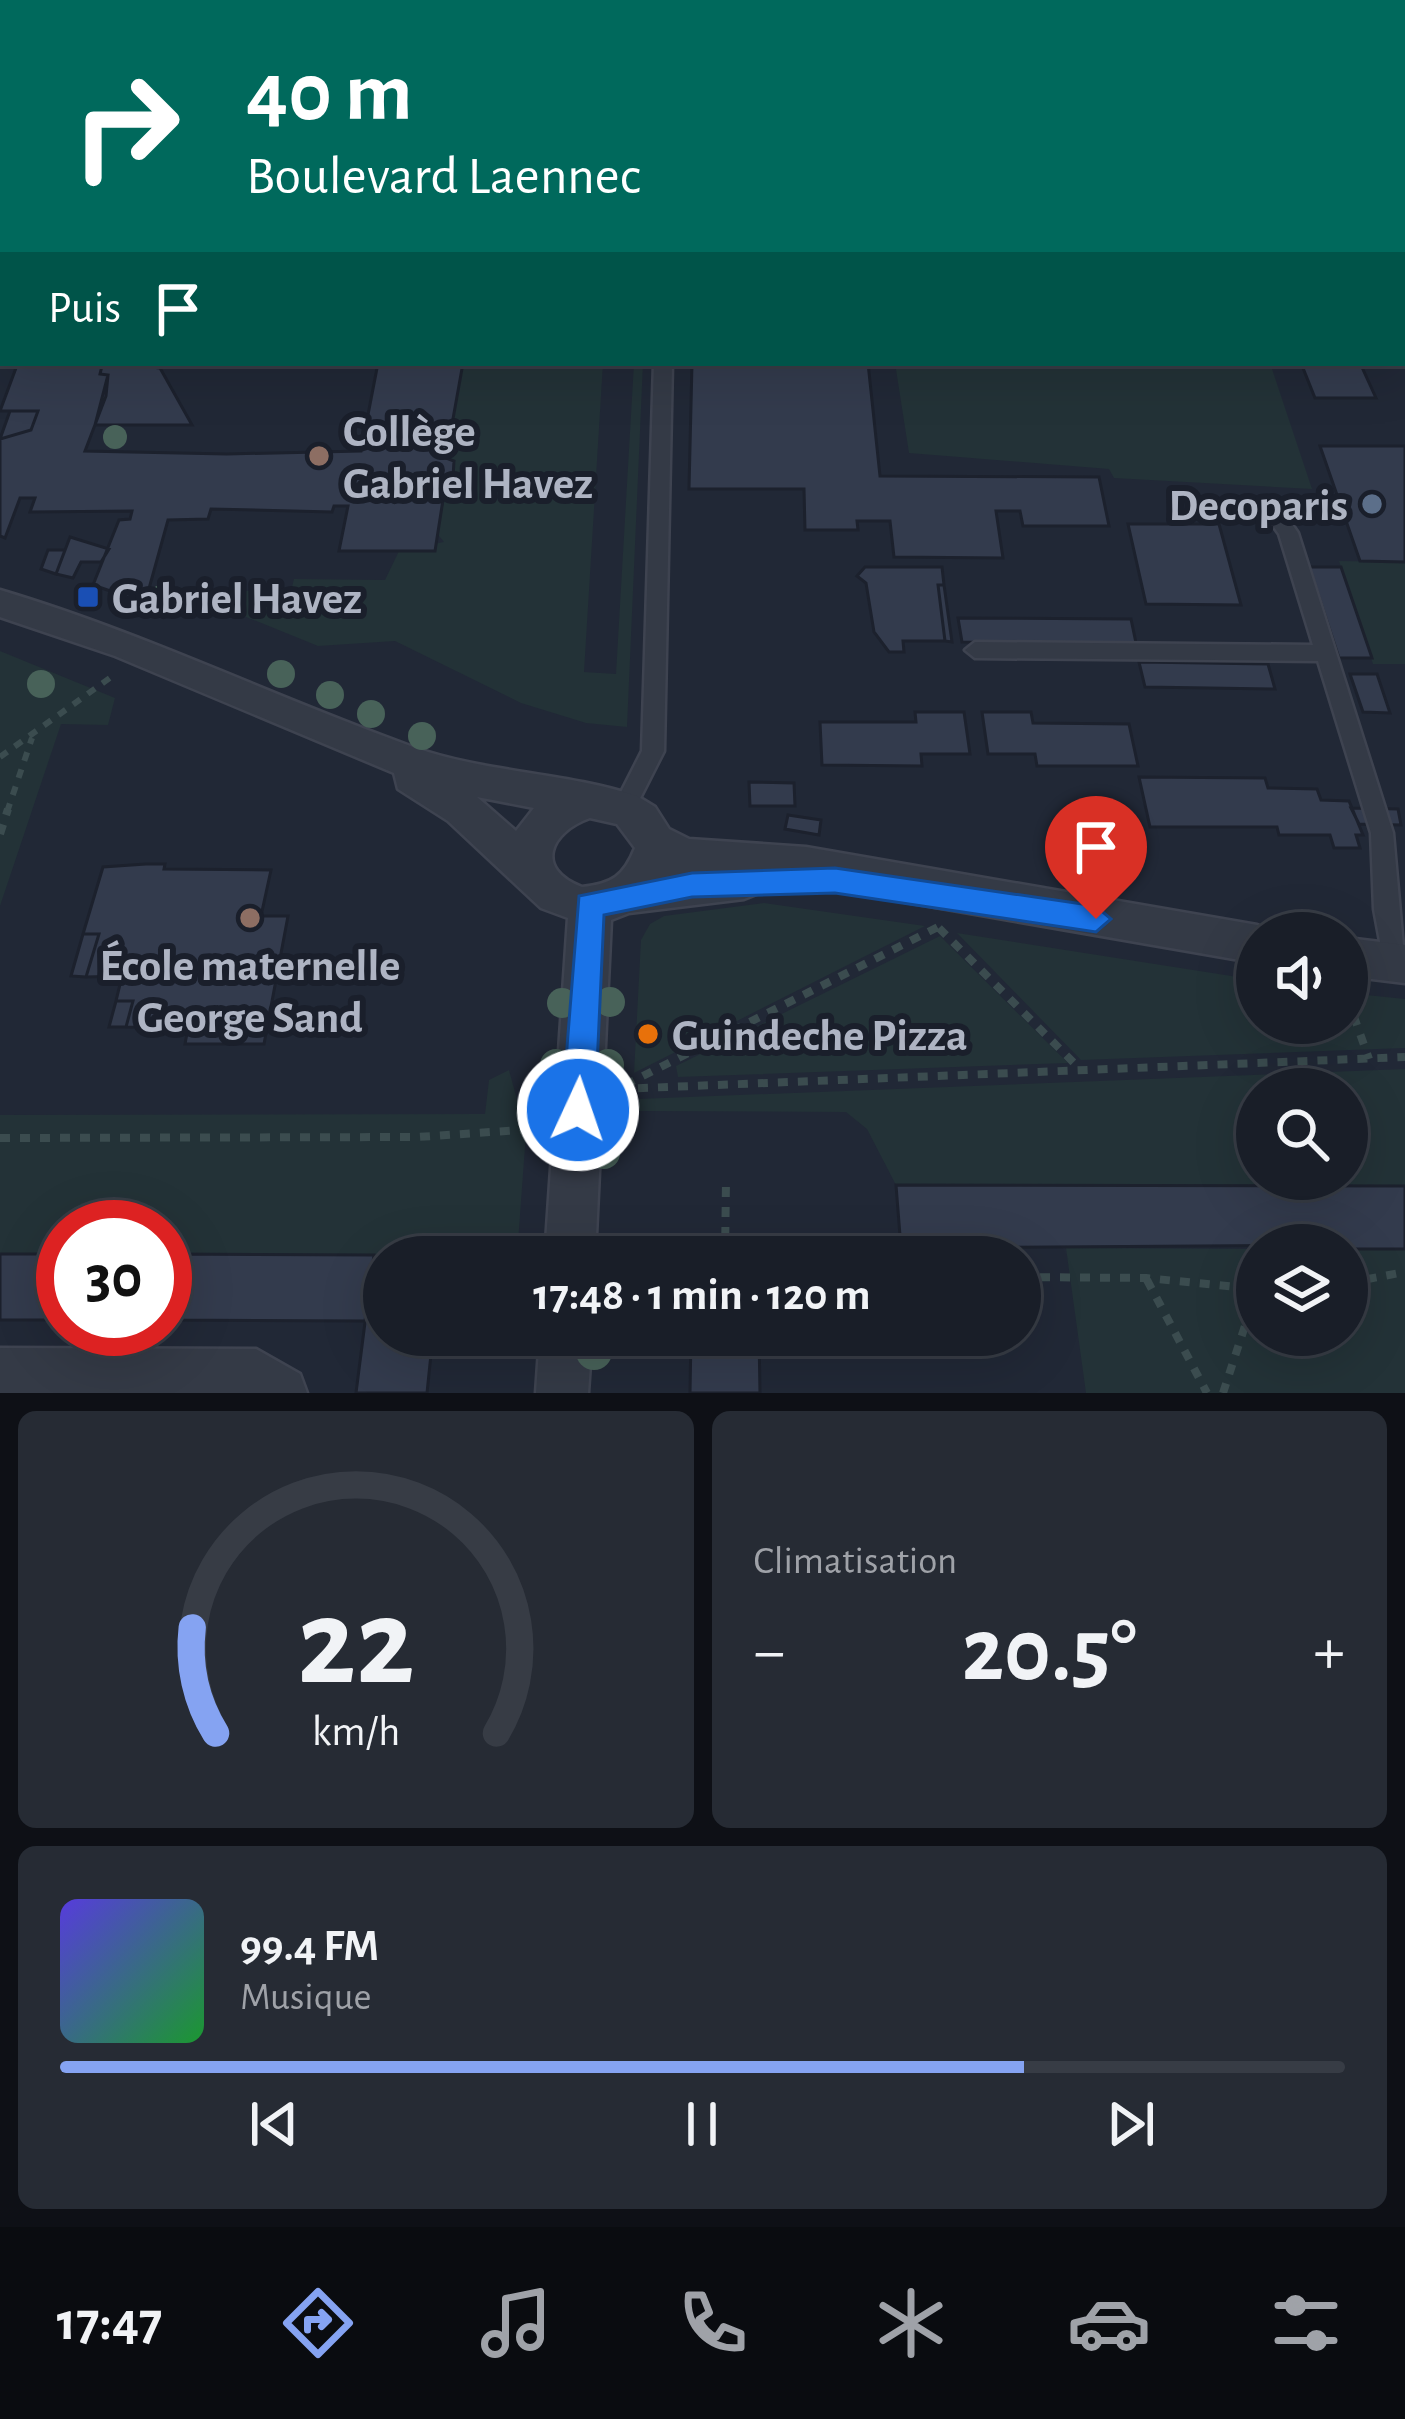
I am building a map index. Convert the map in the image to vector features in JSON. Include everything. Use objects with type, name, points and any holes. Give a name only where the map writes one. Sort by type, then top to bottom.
[{"type":"street","points":[[0,603],[128,646],[350,742],[465,778],[611,805],[644,821],[655,841],[652,871],[609,900]]},
{"type":"street","points":[[350,742],[463,809],[531,868],[553,895],[609,900],[767,880],[893,885]]},
{"type":"street","points":[[531,868],[530,846],[548,818],[571,806],[611,805]]},
{"type":"street","points":[[655,841],[686,856],[781,860],[893,885],[1236,941]]},
{"type":"street","points":[[574,1236],[598,1099],[609,900]]},
{"type":"street","points":[[1368,960],[1401,964]]},
{"type":"street","points":[[562,1393],[565,1356]]},
{"type":"street","points":[[0,1374],[235,1372],[256,1375],[280,1393]]},
{"type":"lane","points":[[611,805],[642,782],[653,751],[663,366]]},
{"type":"lane","points":[[1278,519],[1288,533],[1382,833],[1386,909],[1401,964]]},
{"type":"lane","points":[[975,650],[1326,653]]},
{"type":"path","points":[[0,757],[118,673]]},
{"type":"path","points":[[0,834],[33,734]]},
{"type":"path","points":[[893,885],[890,914],[938,927],[1081,1070]]},
{"type":"path","points":[[0,1138],[526,1133],[938,927]]},
{"type":"path","points":[[1364,1044],[1369,1059]]},
{"type":"path","points":[[598,1099],[1081,1070],[1405,1057]]},
{"type":"path","points":[[725,1236],[726,1181]]},
{"type":"path","points":[[1368,1279],[1405,1272]]},
{"type":"path","points":[[1041,1277],[1146,1278],[1236,1287]]},
{"type":"path","points":[[1146,1278],[1207,1393]]},
{"type":"path","points":[[1222,1393],[1236,1351]]},
{"type":"shaded area","points":[[462,366],[603,366],[584,672],[616,674],[634,366],[643,366],[627,727],[586,723],[521,703],[395,641],[318,646],[234,612],[238,591],[291,591],[294,579],[385,580],[399,551],[444,542],[436,532],[453,469],[454,461],[446,458]]},
{"type":"shaded area","points":[[895,366],[1271,366],[1312,489],[1114,478],[1109,469],[909,453]]},
{"type":"shaded area","points":[[1339,561],[1405,562],[1405,664],[1373,664]]},
{"type":"shaded area","points":[[0,651],[115,698],[108,725],[61,724],[0,906]]},
{"type":"shaded area","points":[[764,903],[925,926],[634,1073],[641,940],[650,924],[664,916]]},
{"type":"shaded area","points":[[957,933],[1236,977],[1236,1044],[1368,1044],[1368,995],[1405,999],[1405,1048],[1081,1060]]},
{"type":"shaded area","points":[[940,936],[1068,1063],[678,1077],[676,1066]]},
{"type":"shaded area","points":[[1405,1069],[1405,1186],[1368,1186],[1368,1070]]},
{"type":"shaded area","points":[[509,1070],[526,1133],[518,1236],[363,1236],[363,1255],[192,1254],[192,1200],[36,1200],[36,1254],[0,1254],[0,1115],[485,1114],[489,1080]]},
{"type":"shaded area","points":[[1236,1076],[1236,1186],[896,1185],[867,1129],[846,1112],[639,1111],[639,1099]]},
{"type":"shaded area","points":[[1066,1248],[1236,1249],[1236,1356],[1368,1356],[1368,1249],[1405,1249],[1405,1393],[1086,1393]]},
{"type":"building","points":[[102,366],[100,374],[108,375],[106,396],[85,451],[227,454],[361,451],[377,366],[462,366],[446,458],[454,461],[453,477],[445,487],[435,551],[339,551],[348,506],[334,506],[332,512],[211,509],[208,519],[168,520],[145,603],[93,585],[119,520],[130,519],[132,511],[30,512],[35,498],[20,498],[5,538],[0,536],[0,439],[31,430],[38,411],[0,411],[16,368]]},
{"type":"building","points":[[102,366],[160,368],[192,425],[95,425],[108,375],[100,374]]},
{"type":"building","points":[[692,366],[868,366],[880,476],[1099,477],[1109,526],[1023,526],[1020,511],[996,511],[1003,558],[894,557],[890,521],[857,521],[858,530],[805,530],[804,489],[689,489]]},
{"type":"building","points":[[1302,366],[1361,366],[1376,398],[1315,398]]},
{"type":"building","points":[[10,411],[38,411],[31,430],[0,439]]},
{"type":"building","name":"Decoparis","points":[[1320,446],[1405,446],[1405,562],[1360,561]]},
{"type":"building","points":[[1128,524],[1219,524],[1241,605],[1146,604]]},
{"type":"building","points":[[70,537],[109,549],[101,562],[81,562],[73,578],[56,574]]},
{"type":"building","points":[[48,550],[65,550],[56,574],[41,569]]},
{"type":"building","points":[[865,567],[942,567],[944,585],[938,585],[945,641],[903,641],[904,652],[889,652],[874,632],[866,583],[857,576]]},
{"type":"building","points":[[1309,567],[1341,567],[1372,658],[1339,658]]},
{"type":"building","points":[[938,585],[944,585],[952,642],[945,641]]},
{"type":"building","points":[[958,618],[1131,619],[1136,643],[962,642]]},
{"type":"building","points":[[1139,662],[1268,664],[1275,689],[1145,687]]},
{"type":"building","points":[[1350,674],[1377,674],[1390,713],[1363,712]]},
{"type":"building","points":[[915,712],[964,712],[970,754],[921,754],[922,766],[822,765],[820,722],[916,722]]},
{"type":"building","points":[[982,712],[1031,712],[1033,723],[1129,724],[1138,766],[1037,766],[1035,754],[988,754]]},
{"type":"building","points":[[1139,777],[1265,778],[1268,788],[1317,789],[1321,800],[1349,801],[1363,835],[1356,835],[1360,848],[1334,848],[1330,835],[1279,835],[1277,827],[1150,827]]},
{"type":"building","points":[[749,782],[794,783],[795,806],[750,806]]},
{"type":"building","points":[[1351,808],[1398,809],[1401,825],[1359,824]]},
{"type":"building","points":[[788,815],[821,820],[819,835],[785,829]]},
{"type":"building","points":[[165,864],[164,869],[271,870],[261,916],[288,916],[264,1044],[185,1044],[188,1028],[126,1027],[133,1001],[116,1001],[122,976],[86,977],[99,934],[83,934],[103,867]]},
{"type":"building","points":[[83,934],[99,934],[86,977],[71,976]]},
{"type":"building","points":[[116,1001],[133,1001],[126,1027],[109,1027]]},
{"type":"building","points":[[896,1185],[1236,1186],[1236,1200],[1368,1200],[1368,1186],[1405,1186],[1405,1249],[1368,1249],[1368,1224],[1236,1224],[1236,1246],[1041,1247],[1041,1236],[900,1236]]},
{"type":"building","points":[[0,1254],[36,1254],[36,1320],[0,1320]]},
{"type":"building","points":[[192,1254],[363,1255],[363,1321],[192,1320]]},
{"type":"building","points":[[363,1338],[363,1356],[431,1356],[427,1393],[356,1393]]},
{"type":"building","points":[[691,1356],[759,1356],[760,1393],[690,1393]]},
{"type":"place","name":"Collège Gabriel Havez","points":[[319,456]]},
{"type":"place","name":"Decoparis","points":[[1372,504]]},
{"type":"place","name":"Gabriel Havez","points":[[88,597]]},
{"type":"place","name":"École maternelle George Sand","points":[[250,918]]},
{"type":"place","name":"Guindeche Pizza","points":[[648,1034]]},
{"type":"route","points":[[578,1110],[590,905],[692,885],[835,880],[893,885],[1096,919]]}]
